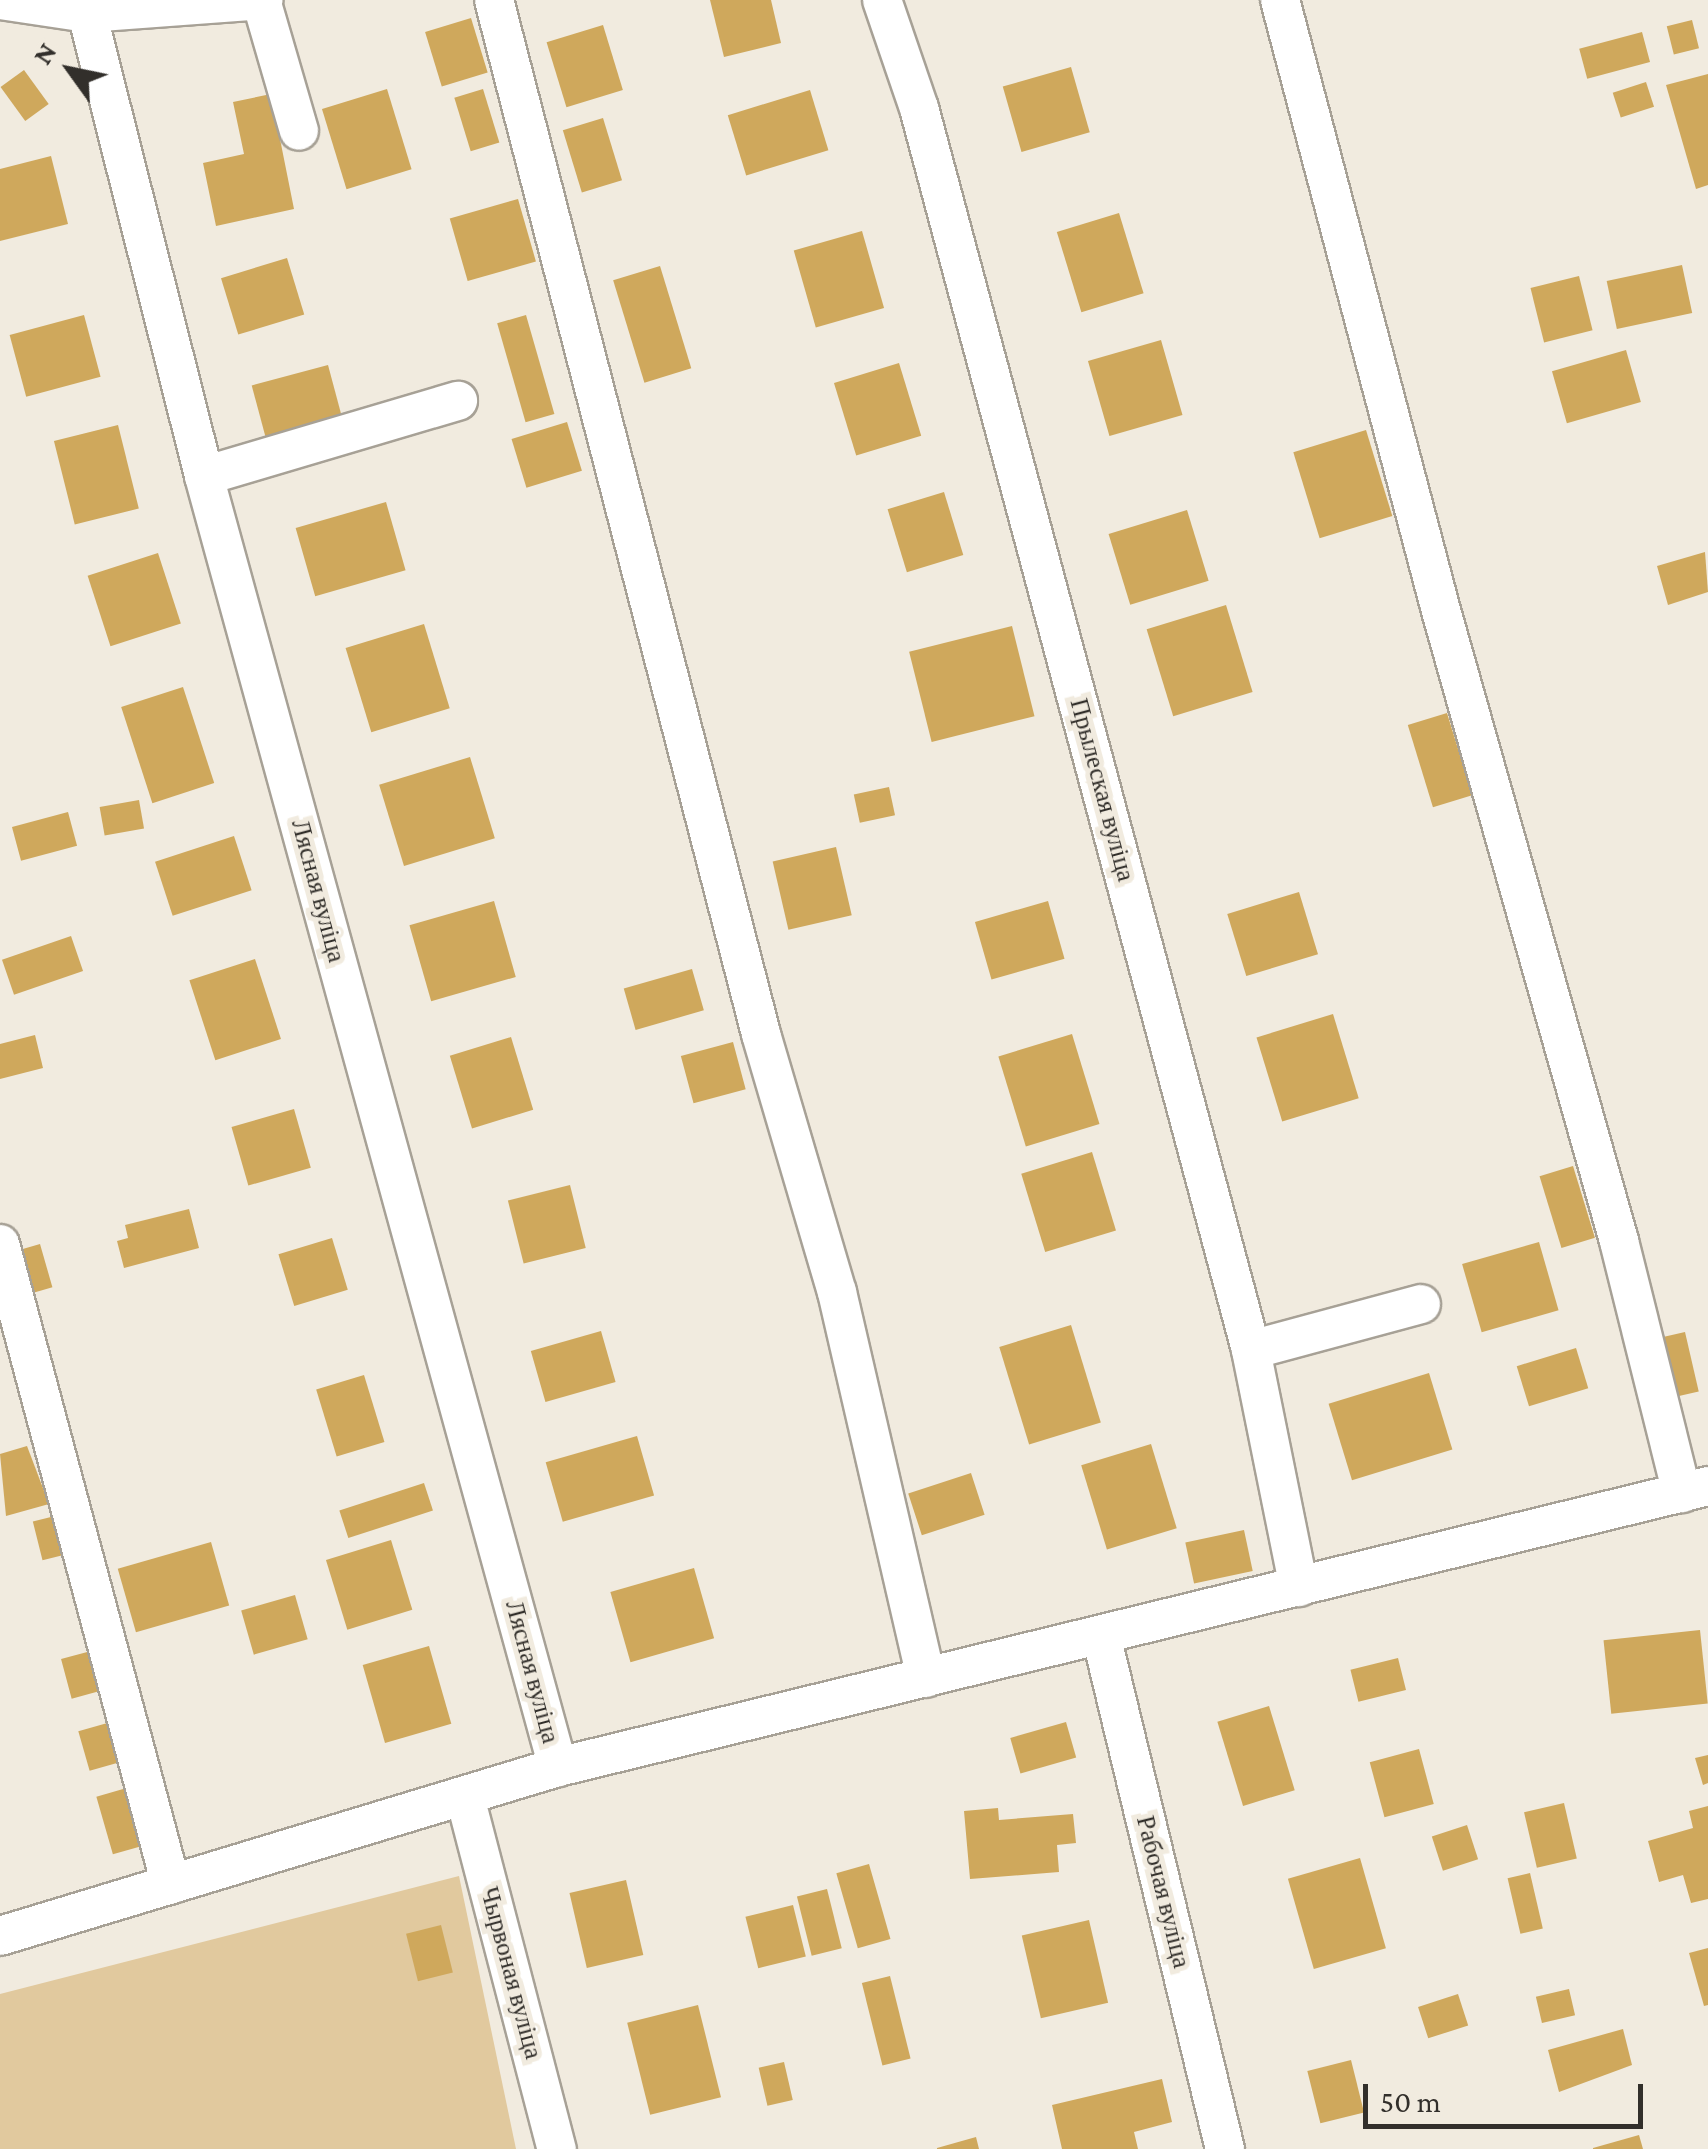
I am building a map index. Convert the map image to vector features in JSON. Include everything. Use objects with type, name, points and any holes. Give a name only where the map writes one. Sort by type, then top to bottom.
[{"type":"street","points":[[0,0],[87,13],[262,0],[299,131]]},
{"type":"street","points":[[494,0],[761,1034],[841,1310],[926,1678]]},
{"type":"street","name":"Прылеская вуліца","points":[[882,0],[919,108],[1251,1350],[1299,1587]]},
{"type":"street","points":[[0,1936],[558,1767],[1695,1489],[1619,1241],[1445,626],[1280,0]]},
{"type":"street","name":"Лясная вуліца","points":[[87,13],[204,476],[558,1767]]},
{"type":"street","points":[[204,476],[458,401]]},
{"type":"street","points":[[0,1244],[171,1885]]},
{"type":"street","points":[[1251,1350],[1421,1304]]},
{"type":"street","name":"Рабочая вуліца","points":[[1101,1635],[1225,2149]]},
{"type":"street","name":"Чырвоная вуліца","points":[[466,1797],[557,2149]]},
{"type":"shaded area","points":[[459,1876],[516,2149],[0,2149],[0,1994]]},
{"type":"building","points":[[710,0],[771,0],[781,43],[724,57]]},
{"type":"building","points":[[471,18],[488,73],[442,87],[425,32]]},
{"type":"building","points":[[1692,20],[1699,48],[1674,54],[1667,26]]},
{"type":"building","points":[[603,25],[623,90],[566,107],[547,42]]},
{"type":"building","points":[[1642,32],[1650,62],[1587,79],[1579,49]]},
{"type":"building","points":[[1071,67],[1090,132],[1021,152],[1003,87]]},
{"type":"building","points":[[24,70],[49,104],[25,121],[1,87]]},
{"type":"building","points":[[1708,74],[1708,185],[1696,189],[1666,85]]},
{"type":"building","points":[[1646,82],[1654,107],[1621,118],[1613,93]]},
{"type":"building","points":[[387,89],[412,169],[347,189],[322,109]]},
{"type":"building","points":[[483,89],[499,143],[471,151],[454,98]]},
{"type":"building","points":[[810,90],[828,150],[746,175],[728,115]]},
{"type":"building","points":[[271,94],[294,209],[216,226],[203,163],[244,154],[233,102]]},
{"type":"building","points":[[603,118],[622,180],[582,192],[563,130]]},
{"type":"building","points":[[51,156],[68,224],[0,241],[0,169]]},
{"type":"building","points":[[518,199],[536,261],[468,281],[450,219]]},
{"type":"building","points":[[1119,213],[1144,293],[1081,312],[1057,232]]},
{"type":"building","points":[[862,231],[884,308],[816,327],[794,251]]},
{"type":"building","points":[[287,258],[304,314],[238,335],[221,278]]},
{"type":"building","points":[[1682,265],[1692,313],[1617,329],[1607,281]]},
{"type":"building","points":[[660,266],[691,368],[644,383],[613,280]]},
{"type":"building","points":[[1579,276],[1593,330],[1544,342],[1530,288]]},
{"type":"building","points":[[84,315],[101,377],[26,397],[10,335]]},
{"type":"building","points":[[526,315],[554,414],[526,422],[497,323]]},
{"type":"building","points":[[1161,340],[1182,415],[1109,436],[1088,361]]},
{"type":"building","points":[[1626,350],[1641,402],[1567,423],[1552,371]]},
{"type":"building","points":[[899,363],[921,436],[856,456],[834,383]]},
{"type":"building","points":[[328,365],[344,424],[267,444],[252,385]]},
{"type":"building","points":[[567,422],[582,471],[526,488],[512,439]]},
{"type":"building","points":[[118,425],[139,508],[75,524],[54,441]]},
{"type":"building","points":[[1366,430],[1392,516],[1320,538],[1293,452]]},
{"type":"building","points":[[944,492],[963,555],[907,572],[888,509]]},
{"type":"building","points":[[386,502],[406,570],[315,596],[296,528]]},
{"type":"building","points":[[1187,510],[1209,581],[1130,605],[1109,534]]},
{"type":"building","points":[[1705,552],[1708,592],[1668,605],[1657,566]]},
{"type":"building","points":[[158,553],[181,623],[110,646],[88,576]]},
{"type":"building","points":[[1226,605],[1253,692],[1173,716],[1147,629]]},
{"type":"building","points":[[424,624],[450,708],[371,732],[346,648]]},
{"type":"building","points":[[1012,626],[1034,716],[932,742],[909,652]]},
{"type":"building","points":[[183,687],[214,783],[152,803],[121,707]]},
{"type":"building","points":[[1447,713],[1472,795],[1433,807],[1408,725]]},
{"type":"building","points":[[470,757],[495,838],[404,866],[379,785]]},
{"type":"building","points":[[889,787],[895,815],[860,823],[854,794]]},
{"type":"building","points":[[139,800],[144,829],[105,836],[100,807]]},
{"type":"building","points":[[68,812],[77,846],[21,861],[12,827]]},
{"type":"building","points":[[234,836],[252,890],[173,916],[155,862]]},
{"type":"building","points":[[836,847],[852,915],[788,930],[773,862]]},
{"type":"building","points":[[1299,892],[1318,954],[1246,976],[1227,914]]},
{"type":"building","points":[[494,901],[516,977],[431,1001],[409,925]]},
{"type":"building","points":[[1048,901],[1065,959],[991,980],[975,922]]},
{"type":"building","points":[[71,936],[83,971],[14,995],[2,960]]},
{"type":"building","points":[[255,959],[281,1039],[215,1060],[189,980]]},
{"type":"building","points":[[692,969],[704,1010],[636,1030],[624,989]]},
{"type":"building","points":[[1333,1014],[1359,1098],[1282,1122],[1256,1037]]},
{"type":"building","points":[[1072,1034],[1099,1124],[1026,1146],[998,1057]]},
{"type":"building","points":[[35,1035],[43,1068],[0,1079],[0,1044]]},
{"type":"building","points":[[511,1037],[533,1110],[472,1128],[450,1056]]},
{"type":"building","points":[[733,1042],[746,1089],[694,1103],[681,1056]]},
{"type":"building","points":[[294,1109],[311,1168],[248,1186],[232,1127]]},
{"type":"building","points":[[1092,1152],[1116,1230],[1045,1252],[1021,1174]]},
{"type":"building","points":[[1573,1166],[1595,1238],[1561,1248],[1540,1176]]},
{"type":"building","points":[[570,1185],[586,1248],[524,1264],[508,1200]]},
{"type":"building","points":[[189,1209],[199,1248],[124,1268],[117,1241],[128,1238],[125,1225]]},
{"type":"building","points":[[332,1238],[348,1290],[294,1306],[278,1254]]},
{"type":"building","points":[[1539,1242],[1559,1310],[1482,1332],[1462,1264]]},
{"type":"building","points":[[40,1244],[52,1287],[27,1294],[15,1251]]},
{"type":"building","points":[[1071,1325],[1101,1423],[1029,1444],[999,1347]]},
{"type":"building","points":[[601,1331],[616,1382],[545,1402],[531,1351]]},
{"type":"building","points":[[1685,1332],[1699,1391],[1664,1400],[1650,1340]]},
{"type":"building","points":[[1576,1348],[1588,1388],[1529,1406],[1517,1366]]},
{"type":"building","points":[[1429,1373],[1452,1450],[1352,1480],[1329,1404]]},
{"type":"building","points":[[364,1375],[384,1442],[337,1457],[316,1390]]},
{"type":"building","points":[[637,1436],[654,1496],[563,1522],[546,1462]]},
{"type":"building","points":[[1151,1444],[1177,1528],[1107,1549],[1081,1465]]},
{"type":"building","points":[[27,1446],[49,1504],[6,1516],[0,1454]]},
{"type":"building","points":[[971,1473],[985,1515],[922,1535],[908,1493]]},
{"type":"building","points":[[424,1483],[433,1511],[348,1538],[339,1511]]},
{"type":"building","points":[[59,1515],[69,1554],[42,1560],[33,1522]]},
{"type":"building","points":[[1244,1530],[1253,1571],[1194,1584],[1185,1542]]},
{"type":"building","points":[[391,1540],[412,1610],[347,1630],[326,1560]]},
{"type":"building","points":[[211,1542],[229,1605],[136,1632],[118,1569]]},
{"type":"building","points":[[694,1568],[714,1638],[630,1662],[610,1592]]},
{"type":"building","points":[[295,1595],[308,1639],[254,1655],[241,1610]]},
{"type":"building","points":[[1700,1630],[1708,1704],[1611,1714],[1604,1640]]},
{"type":"building","points":[[429,1646],[451,1724],[385,1743],[363,1665]]},
{"type":"building","points":[[91,1651],[102,1691],[72,1699],[61,1659]]},
{"type":"building","points":[[1398,1658],[1406,1690],[1358,1702],[1350,1670]]},
{"type":"building","points":[[1269,1706],[1295,1790],[1243,1806],[1217,1722]]},
{"type":"building","points":[[111,1722],[122,1761],[90,1771],[78,1731]]},
{"type":"building","points":[[1066,1722],[1076,1758],[1020,1774],[1010,1738]]},
{"type":"building","points":[[1419,1749],[1434,1804],[1384,1817],[1370,1762]]},
{"type":"building","points":[[1708,1755],[1708,1783],[1703,1785],[1695,1758]]},
{"type":"building","points":[[130,1787],[147,1845],[113,1854],[96,1797]]},
{"type":"building","points":[[1564,1803],[1577,1859],[1537,1868],[1524,1812]]},
{"type":"building","points":[[1708,1806],[1708,1899],[1691,1903],[1683,1875],[1659,1882],[1648,1841],[1693,1828],[1689,1811]]},
{"type":"building","points":[[998,1808],[999,1820],[1073,1814],[1076,1843],[1057,1845],[1059,1872],[970,1879],[964,1811]]},
{"type":"building","points":[[1467,1825],[1478,1859],[1443,1871],[1432,1836]]},
{"type":"building","points":[[1360,1858],[1386,1948],[1314,1969],[1288,1879]]},
{"type":"building","points":[[869,1864],[890,1939],[858,1948],[836,1873]]},
{"type":"building","points":[[1530,1873],[1543,1929],[1520,1934],[1508,1878]]},
{"type":"building","points":[[626,1880],[643,1955],[587,1968],[569,1893]]},
{"type":"building","points":[[827,1889],[842,1948],[812,1956],[797,1896]]},
{"type":"building","points":[[793,1905],[806,1956],[758,1968],[745,1917]]},
{"type":"building","points":[[1089,1920],[1108,2003],[1041,2018],[1022,1936]]},
{"type":"building","points":[[441,1925],[453,1973],[418,1981],[406,1934]]},
{"type":"building","points":[[1708,1948],[1708,2005],[1704,2006],[1689,1953]]},
{"type":"building","points":[[890,1976],[911,2058],[882,2065],[862,1983]]},
{"type":"building","points":[[1569,1989],[1575,2015],[1542,2023],[1536,1997]]},
{"type":"building","points":[[1458,1994],[1468,2025],[1428,2038],[1418,2007]]},
{"type":"building","points":[[698,2005],[721,2097],[650,2115],[627,2023]]},
{"type":"building","points":[[1623,2029],[1632,2065],[1559,2092],[1548,2050]]},
{"type":"building","points":[[1351,2060],[1364,2112],[1320,2123],[1307,2071]]},
{"type":"building","points":[[784,2062],[793,2100],[767,2106],[759,2068]]},
{"type":"building","points":[[1162,2079],[1172,2122],[1134,2132],[1138,2149],[1062,2149],[1052,2105]]},
{"type":"building","points":[[1639,2135],[1643,2149],[1593,2149],[1593,2148]]},
{"type":"building","points":[[976,2137],[979,2149],[937,2149],[937,2148]]}]
